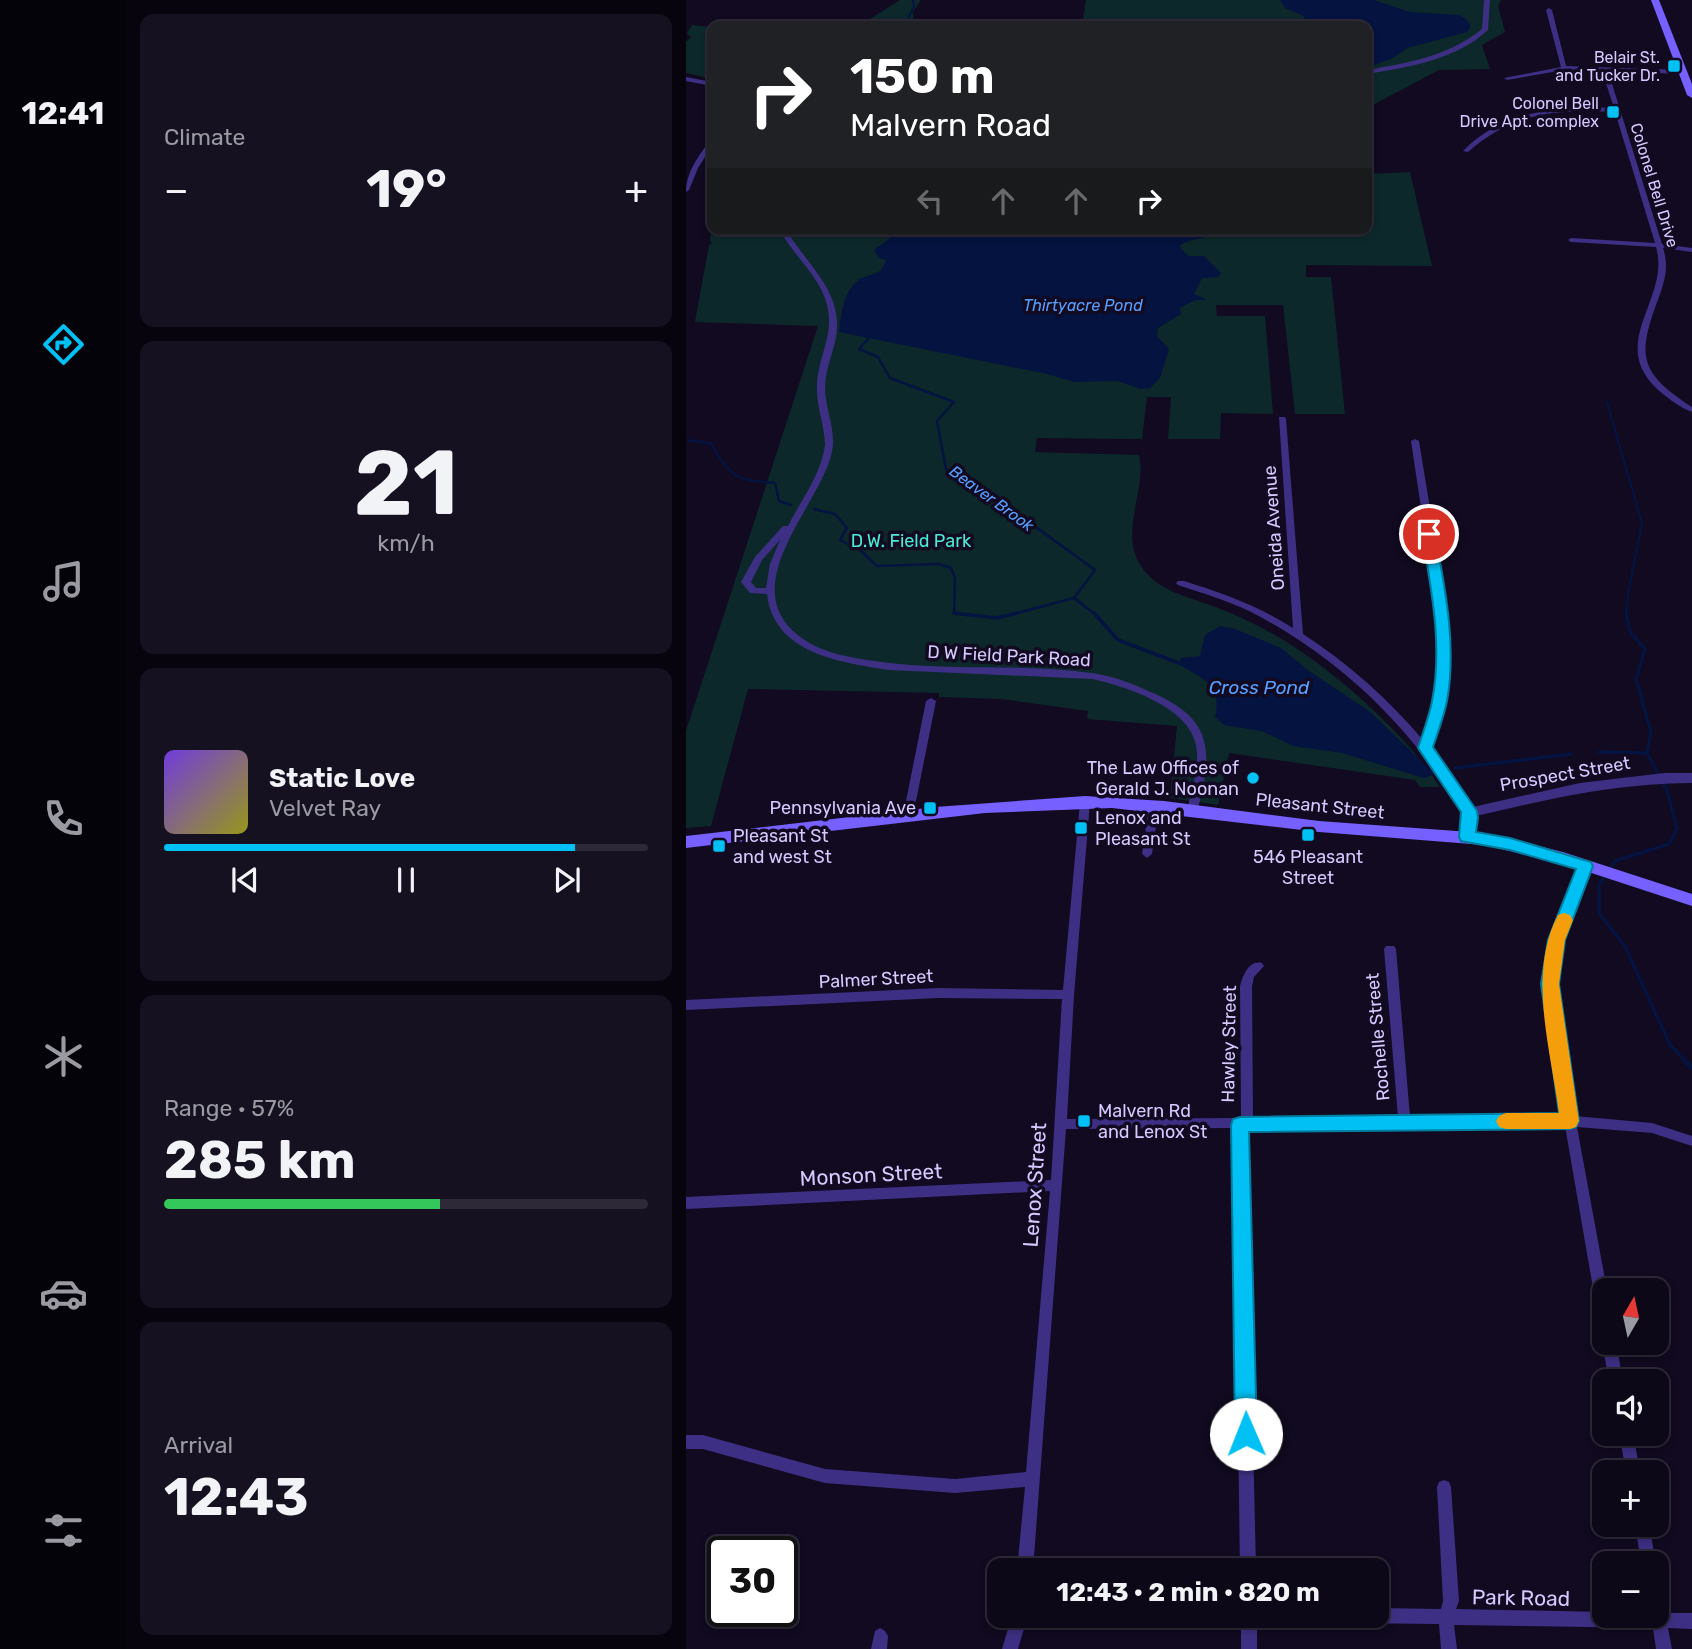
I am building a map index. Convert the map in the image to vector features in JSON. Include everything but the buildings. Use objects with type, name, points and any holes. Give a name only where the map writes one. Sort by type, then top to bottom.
[{"type":"main road","points":[[1655,0],[1692,95]]},
{"type":"main road","name":"Pleasant Street","points":[[691,844],[908,816],[1084,803],[1154,806],[1324,827],[1467,837],[1510,844],[1692,900]]},
{"type":"street","points":[[1372,71],[1423,60],[1477,38],[1485,30],[1487,0]]},
{"type":"street","points":[[1549,10],[1564,68]]},
{"type":"street","points":[[1507,78],[1564,68],[1682,72]]},
{"type":"street","name":"Colonel Bell Drive","points":[[1605,70],[1661,246],[1663,273],[1643,330],[1641,358],[1647,376],[1660,390],[1692,410]]},
{"type":"street","points":[[686,79],[707,83]]},
{"type":"street","points":[[1466,151],[1492,128],[1516,118],[1570,110],[1618,110]]},
{"type":"street","points":[[686,190],[707,149]]},
{"type":"street","points":[[787,235],[823,283],[830,299],[833,341],[821,387],[829,435],[828,449],[821,471],[776,562],[770,592],[749,589],[748,577],[758,559],[797,515]]},
{"type":"street","points":[[1570,240],[1638,243],[1692,250]]},
{"type":"street","name":"Oneida Avenue","points":[[1282,419],[1298,634]]},
{"type":"street","points":[[1415,442],[1438,588],[1444,659],[1440,701],[1426,748]]},
{"type":"street","points":[[1181,583],[1242,605],[1298,634],[1359,682],[1426,748],[1469,813],[1467,837]]},
{"type":"street","name":"D W Field Park Road","points":[[770,592],[772,606],[779,621],[807,646],[848,659],[886,665],[1093,676],[1115,681],[1158,698],[1185,719],[1200,741],[1198,781],[1192,810]]},
{"type":"street","points":[[908,816],[930,701]]},
{"type":"street","name":"Prospect Street","points":[[1469,813],[1587,786],[1661,778],[1692,778]]},
{"type":"street","name":"Lenox Street","points":[[1026,1558],[1057,1185],[1068,995],[1084,803]]},
{"type":"street","points":[[1147,854],[1154,806]]},
{"type":"street","points":[[1589,867],[1556,940],[1550,984],[1570,1121],[1598,1278]]},
{"type":"street","name":"Rochelle Street","points":[[1390,949],[1404,1121]]},
{"type":"street","name":"Hawley Street","points":[[1248,1558],[1245,986],[1258,966]]},
{"type":"street","name":"Palmer Street","points":[[686,1005],[938,993],[1068,995]]},
{"type":"street","points":[[1061,1124],[1570,1121],[1652,1128],[1692,1141]]},
{"type":"street","name":"Monson Street","points":[[686,1203],[1057,1185]]},
{"type":"street","points":[[686,1441],[703,1442],[825,1476],[955,1486],[1032,1479]]},
{"type":"street","points":[[1444,1487],[1451,1601],[1446,1618],[1449,1649]]},
{"type":"street","name":"Park Road","points":[[1389,1616],[1592,1616]]},
{"type":"street","name":"Park Road","points":[[1669,1617],[1692,1621]]},
{"type":"street","points":[[1010,1649],[1016,1628]]},
{"type":"street","points":[[1249,1628],[1250,1649]]},
{"type":"street","points":[[1660,1628],[1664,1649]]},
{"type":"green space","points":[[900,0],[921,0],[913,12],[914,21],[860,21],[870,19]]},
{"type":"green space","points":[[1086,0],[1501,0],[1498,6],[1505,32],[1482,45],[1490,69],[1439,70],[1372,105],[1372,21],[1083,21]]},
{"type":"green space","points":[[692,25],[707,26],[707,78],[686,73],[686,42],[691,37],[687,33]]},
{"type":"green space","name":"D.W. Field Park","points":[[1410,172],[1432,266],[1306,265],[1306,277],[1331,277],[1345,414],[1295,414],[1283,305],[1216,305],[1217,316],[1265,316],[1273,414],[1221,413],[1220,439],[1168,439],[1171,397],[1147,397],[1142,439],[1037,438],[1035,452],[1139,455],[1140,481],[1132,535],[1133,548],[1145,571],[1173,592],[1218,608],[1277,636],[1327,670],[1391,727],[1440,787],[1420,787],[1415,780],[1229,753],[1218,805],[1170,798],[1177,726],[1087,719],[1088,711],[1001,699],[939,697],[939,693],[748,689],[711,826],[686,828],[686,731],[818,326],[695,322],[709,245],[712,244],[711,235],[1372,235],[1372,174]]},
{"type":"water","points":[[1280,0],[1374,0],[1410,12],[1459,15],[1471,26],[1467,32],[1407,48],[1393,58],[1372,66],[1372,21],[1303,21],[1304,16],[1285,8]]},
{"type":"water","name":"Thirtyacre Pond","points":[[892,235],[1210,235],[1179,246],[1188,256],[1204,256],[1221,273],[1218,277],[1202,278],[1194,294],[1207,300],[1195,300],[1180,308],[1181,314],[1158,328],[1157,336],[1169,349],[1160,378],[1150,388],[1141,389],[1117,381],[1075,382],[839,332],[844,303],[850,290],[860,279],[881,270],[886,260],[879,258],[874,250]]},
{"type":"water","name":"Cross Pond","points":[[1220,626],[1235,629],[1281,648],[1309,671],[1369,711],[1435,774],[1424,778],[1342,753],[1294,746],[1261,731],[1224,725],[1215,717],[1217,706],[1214,691],[1205,680],[1182,666],[1180,658],[1200,656],[1205,635]]},
{"type":"waterway","points":[[907,21],[914,7],[913,0]]},
{"type":"waterway","name":"Beaver Brook","points":[[869,338],[859,349],[878,357],[890,378],[954,402],[937,421],[946,469],[1033,525],[1095,570],[1074,598]]},
{"type":"waterway","points":[[1607,402],[1642,523],[1626,614]]},
{"type":"waterway","points":[[686,440],[711,443],[729,470],[743,478],[775,483],[779,501],[791,505]]},
{"type":"waterway","points":[[814,509],[835,514],[847,528],[840,540],[860,550],[877,566],[939,564],[951,568],[955,578],[954,613]]},
{"type":"waterway","points":[[1010,615],[1074,598]]},
{"type":"waterway","points":[[1074,598],[1095,614]]},
{"type":"waterway","points":[[954,613],[997,618],[1017,613]]},
{"type":"waterway","points":[[954,613],[968,615]]},
{"type":"waterway","points":[[1095,614],[1118,640],[1184,665]]},
{"type":"waterway","points":[[1626,614],[1630,632],[1645,649],[1636,679],[1651,732],[1647,753]]},
{"type":"waterway","points":[[1599,752],[1647,753]]},
{"type":"waterway","points":[[1647,753],[1667,790],[1677,829],[1669,844],[1615,861],[1599,885],[1599,913],[1626,948],[1670,1045],[1689,1065]]},
{"type":"waterway","points":[[1455,768],[1571,754]]},
{"type":"waterway","points":[[1689,1065],[1692,1068]]},
{"type":"slow traffic","points":[[1506,1121],[1570,1121],[1550,984],[1556,940],[1564,920]]},
{"type":"place","name":"Belair St. and Tucker Dr.","points":[[1674,66]]},
{"type":"place","name":"Colonel Bell Drive Apt. complex","points":[[1613,112]]},
{"type":"place","name":"The Law Offices of Gerald J. Noonan","points":[[1253,778]]},
{"type":"place","name":"Pennsylvania Ave","points":[[930,808]]},
{"type":"place","name":"Lenox and Pleasant St","points":[[1081,828]]},
{"type":"place","name":"546 Pleasant Street","points":[[1308,835]]},
{"type":"place","name":"Pleasant St and west St","points":[[719,846]]},
{"type":"place","name":"Malvern Rd and Lenox St","points":[[1084,1121]]},
{"type":"route","points":[[1246,1434],[1240,1125],[1570,1121],[1550,984],[1556,940],[1585,866],[1510,844],[1467,837],[1471,818],[1469,811],[1426,748],[1440,701],[1444,659],[1438,588],[1429,534]]}]
